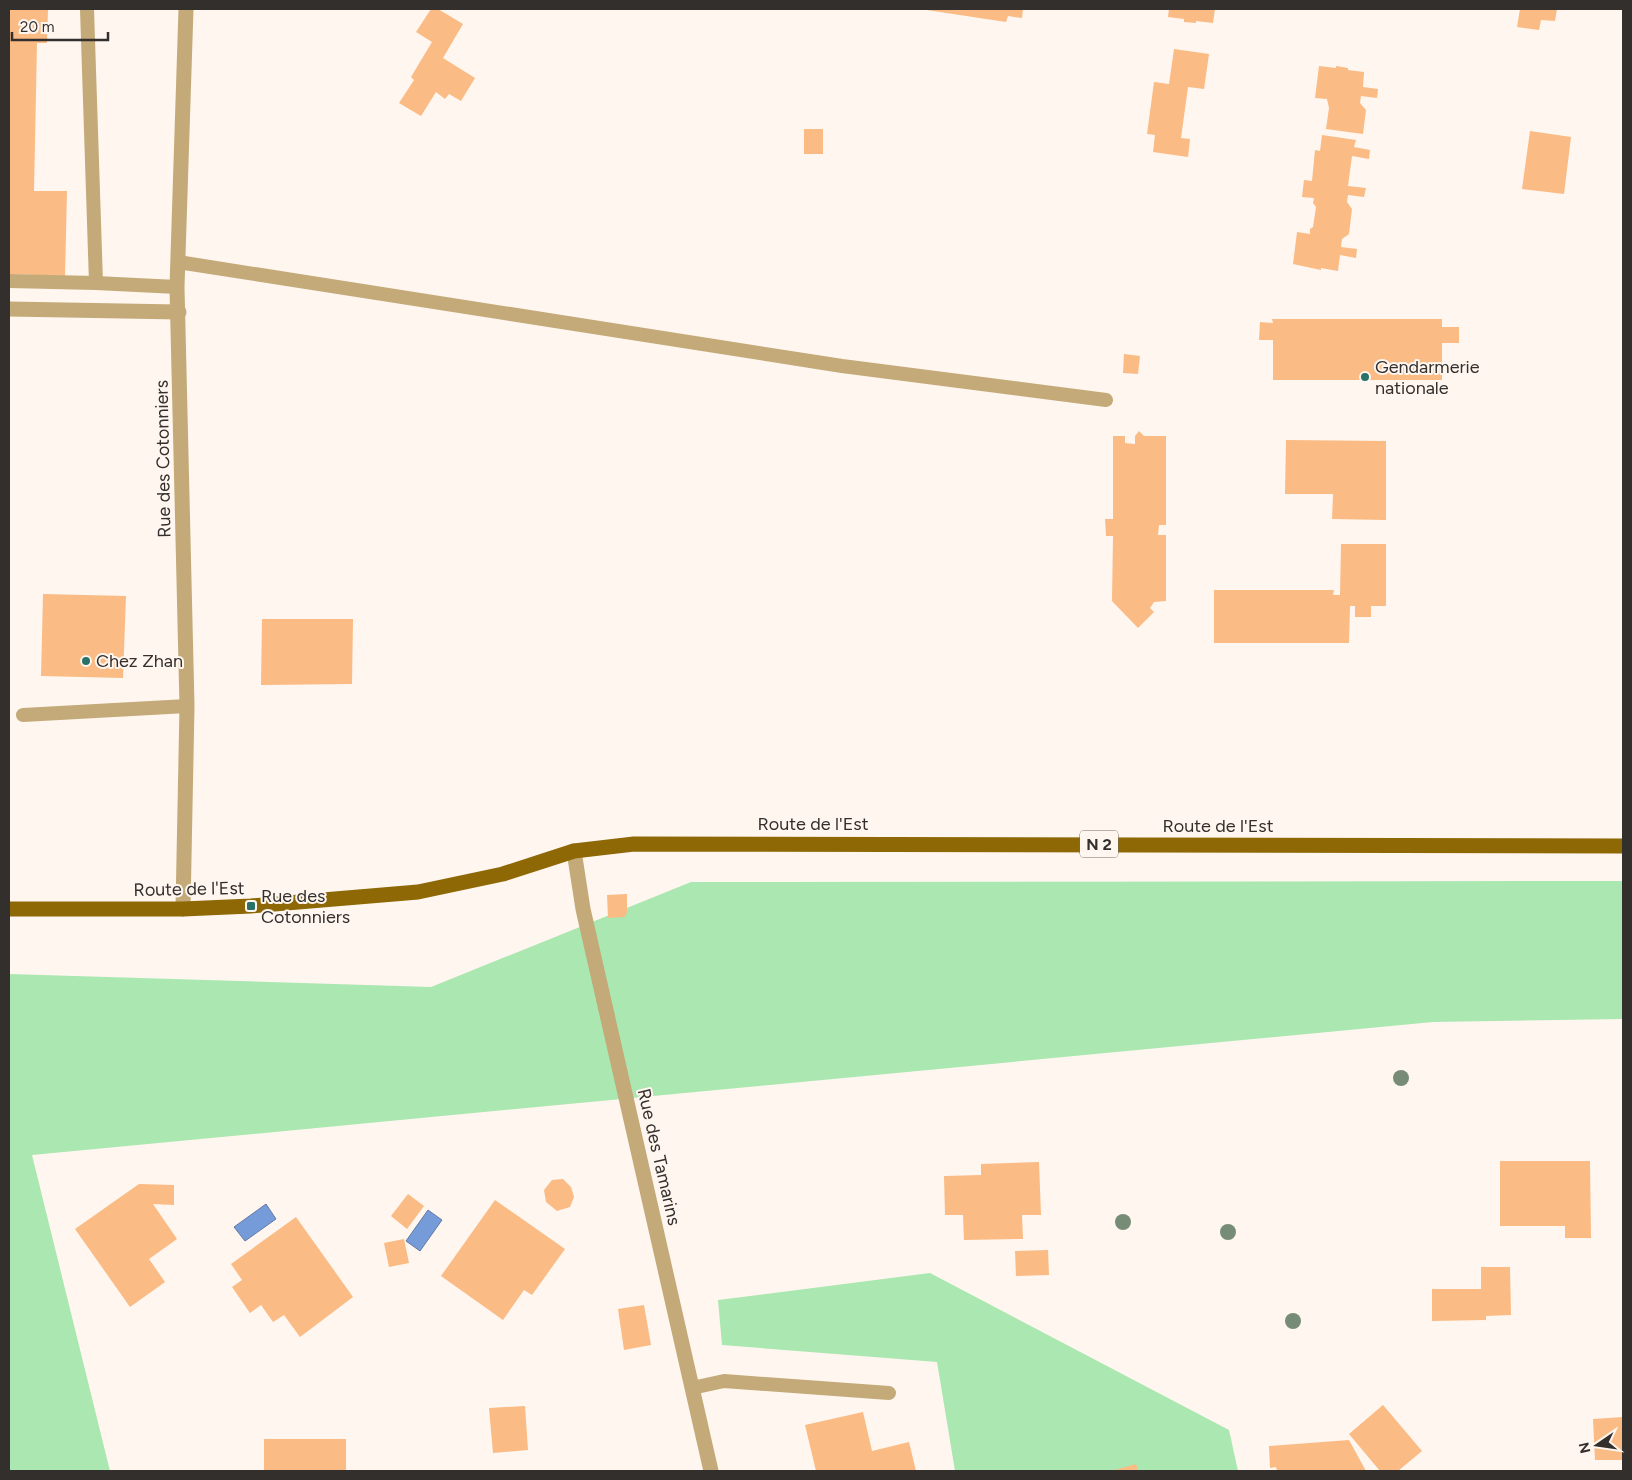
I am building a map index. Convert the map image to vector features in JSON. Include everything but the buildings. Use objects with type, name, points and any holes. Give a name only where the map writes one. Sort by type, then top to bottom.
[{"type":"main road","name":"Route de l'Est","points":[[9,909],[183,909],[252,906],[418,892],[504,874],[574,851],[634,844],[1623,846]]},
{"type":"street","name":"Rue des Cotonniers","points":[[183,909],[187,706],[177,287],[186,9]]},
{"type":"street","points":[[9,309],[179,312]]},
{"type":"street","name":"Rue des Tamarins","points":[[574,851],[583,909],[711,1471]]},
{"type":"lane","points":[[88,9],[96,283]]},
{"type":"lane","points":[[178,262],[842,366],[1106,400]]},
{"type":"lane","points":[[9,281],[177,287]]},
{"type":"lane","points":[[23,715],[187,706]]},
{"type":"lane","points":[[692,1388],[724,1380],[889,1393]]},
{"type":"green space","points":[[1623,881],[1623,1019],[1433,1022],[32,1155],[110,1471],[9,1471],[9,974],[431,987],[691,882]]},
{"type":"green space","points":[[930,1273],[1229,1430],[1238,1471],[955,1471],[937,1362],[722,1345],[718,1300]]},
{"type":"water","points":[[266,1204],[276,1219],[245,1241],[234,1227]]},
{"type":"water","points":[[428,1210],[442,1220],[420,1251],[406,1241]]},
{"type":"place","name":"Gendarmerie nationale","points":[[1365,377]]},
{"type":"place","name":"Chez Zhan","points":[[86,661]]},
{"type":"place","name":"Rue des Cotonniers","points":[[251,906]]}]
